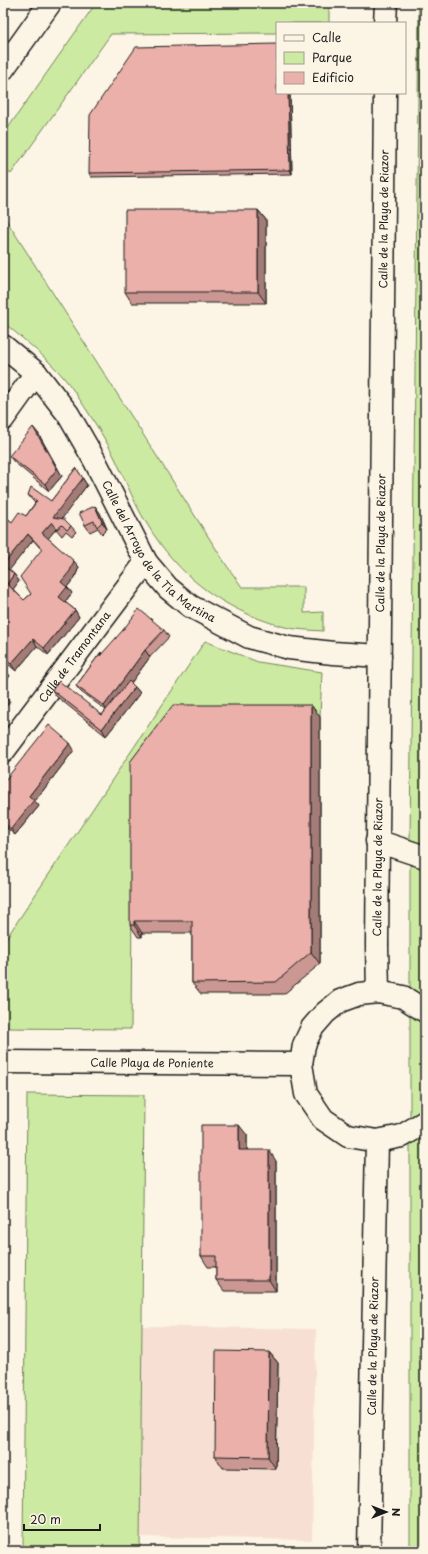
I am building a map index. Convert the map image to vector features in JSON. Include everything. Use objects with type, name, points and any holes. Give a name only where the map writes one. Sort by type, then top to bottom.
[{"type":"street","points":[[3,69],[50,3]]},
{"type":"street","points":[[385,22],[386,3]]},
{"type":"street","name":"Calle de la Playa de Riazor","points":[[378,992],[376,946],[385,94]]},
{"type":"street","name":"Calle del Arroyo de la Tía Martina","points":[[3,346],[36,373],[72,420],[96,461],[146,562],[168,588],[190,606],[249,638],[289,648],[380,656]]},
{"type":"street","points":[[3,420],[36,373]]},
{"type":"street","name":"Calle de Tramontana","points":[[3,752],[146,562]]},
{"type":"street","points":[[377,841],[425,857]]},
{"type":"street","points":[[425,1011],[403,997],[378,992],[359,994],[340,1001],[325,1013],[312,1028],[304,1045],[301,1064],[306,1094],[323,1119],[348,1136],[376,1141],[402,1136],[425,1122]]},
{"type":"street","name":"Calle Playa de Poniente","points":[[3,1062],[301,1064]]},
{"type":"street","name":"Calle de la Playa de Riazor","points":[[369,1551],[376,1141]]},
{"type":"shaded area","points":[[142,1326],[316,1329],[312,1540],[140,1537]]},
{"type":"green space","points":[[96,3],[329,3],[329,22],[276,22],[276,33],[111,34],[11,174],[3,168],[3,135]]},
{"type":"green space","points":[[419,3],[425,3],[425,1551],[410,1551],[410,840]]},
{"type":"green space","points":[[3,215],[227,566],[242,587],[304,587],[304,613],[323,612],[323,631],[302,630],[281,626],[240,610],[221,600],[204,588],[173,560],[141,514],[107,443],[76,394],[51,364],[3,322]]},
{"type":"green space","points":[[205,641],[258,662],[322,672],[320,717],[133,775],[131,1029],[3,1028],[3,943]]},
{"type":"green space","points":[[27,1094],[144,1095],[140,1551],[23,1551]]},
{"type":"building","points":[[276,44],[276,94],[288,94],[290,170],[89,173],[90,115],[136,47]]},
{"type":"building","points":[[125,210],[258,210],[258,292],[125,292]]},
{"type":"building","points":[[33,427],[57,469],[45,484],[9,456]]},
{"type":"building","points":[[76,468],[83,478],[53,517],[64,519],[71,526],[67,530],[62,525],[57,529],[52,522],[42,533],[74,561],[70,571],[61,582],[67,587],[59,597],[75,610],[44,648],[33,639],[11,664],[3,657],[3,565],[3,515],[12,522],[19,512],[26,516],[37,501],[28,495],[31,487],[51,501]],"holes":[[[28,534],[42,549],[20,577],[31,594],[24,600],[7,584],[14,574],[3,565]]]},
{"type":"building","points":[[95,506],[102,522],[97,527],[94,521],[85,525],[79,513]]},
{"type":"building","points":[[139,609],[164,630],[145,650],[104,706],[76,686],[101,652],[100,656]]},
{"type":"building","points":[[59,681],[102,715],[129,681],[135,687],[102,729],[52,690]]},
{"type":"building","points":[[173,705],[311,705],[311,952],[276,982],[192,983],[192,921],[134,921],[134,925],[130,925],[130,762]]},
{"type":"building","points":[[49,725],[70,743],[29,796],[34,800],[11,829],[3,822],[3,783]]},
{"type":"building","points":[[201,1125],[239,1125],[239,1150],[269,1150],[269,1280],[216,1280],[216,1256],[201,1256]]},
{"type":"building","points":[[216,1351],[269,1352],[268,1457],[215,1456]]}]
